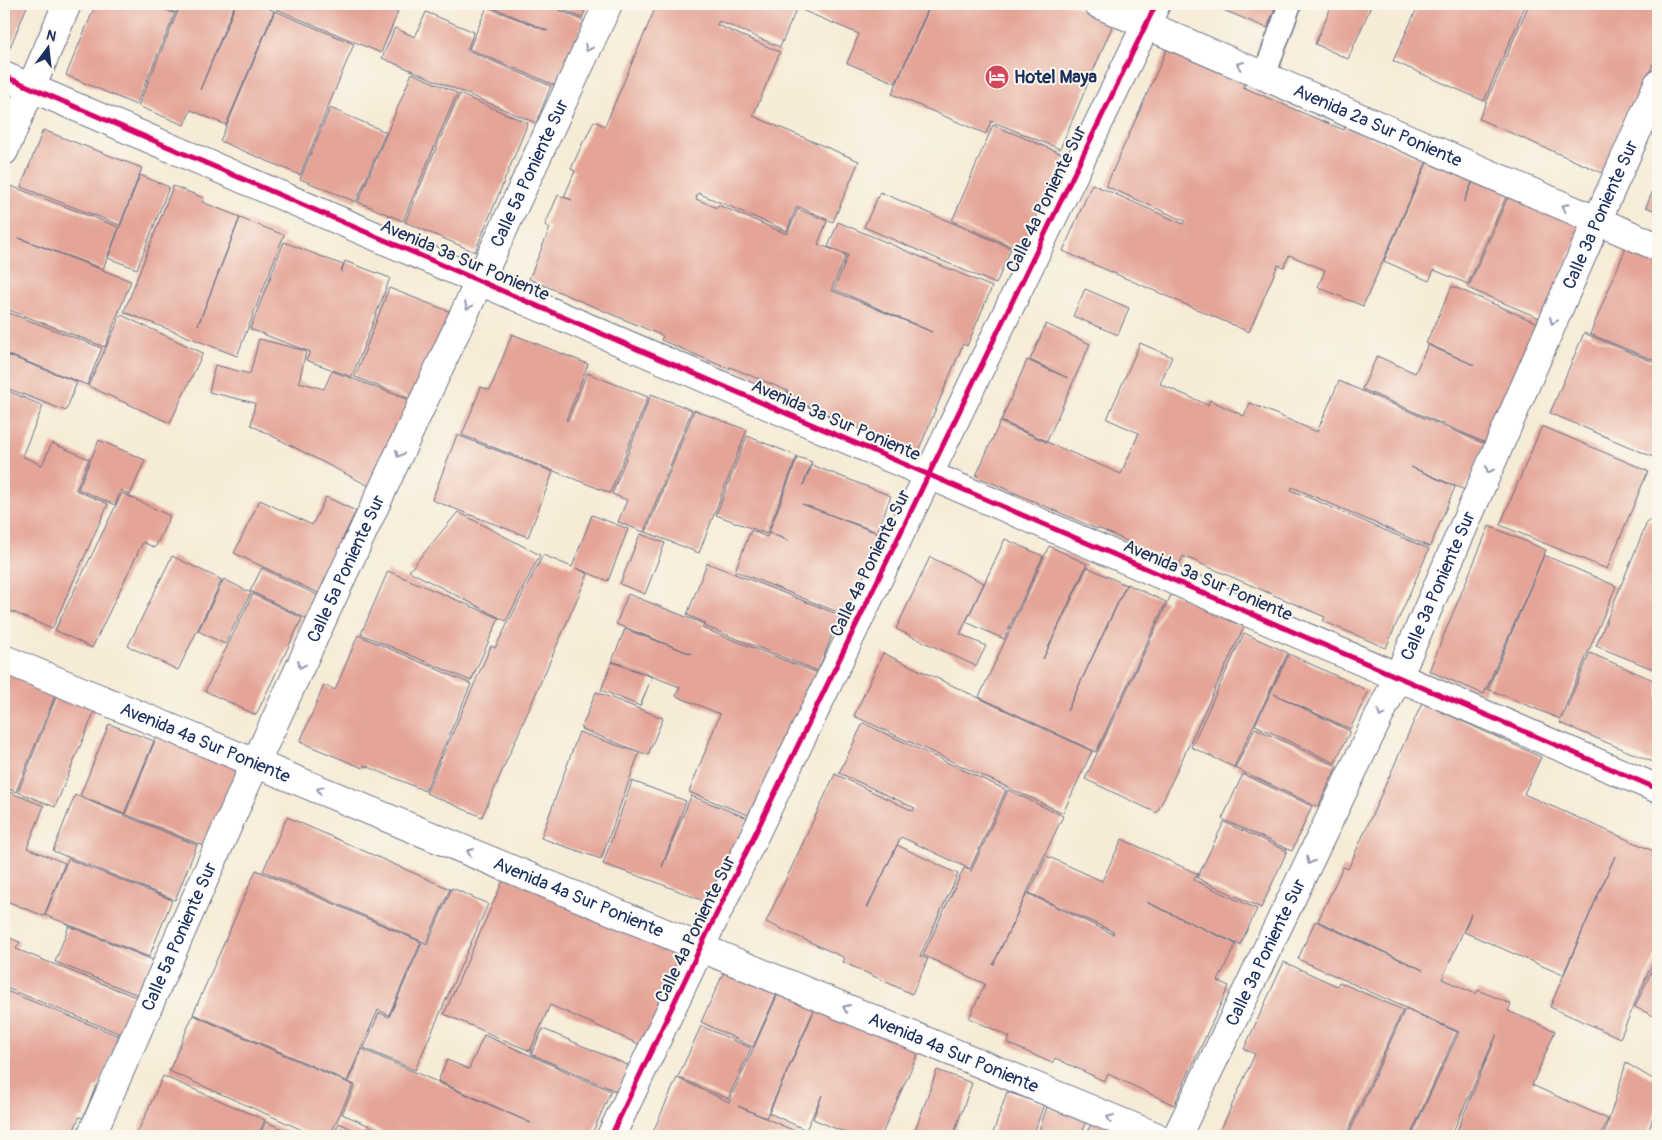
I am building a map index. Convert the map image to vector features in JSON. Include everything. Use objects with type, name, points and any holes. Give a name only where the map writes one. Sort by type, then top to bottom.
[{"type":"street","points":[[4,151],[67,4]]},
{"type":"street","name":"Calle 5a Poniente Sur","points":[[91,1136],[255,764],[608,4]]},
{"type":"street","name":"Avenida 2a Sur Poniente","points":[[1098,4],[1151,14],[1264,76],[1658,247]]},
{"type":"street","name":"Calle 4a Poniente Sur","points":[[611,1136],[1151,14]]},
{"type":"street","name":"Avenida 3a Sur Poniente","points":[[4,76],[1658,789]]},
{"type":"street","name":"Calle 3a Poniente Sur","points":[[1177,1136],[1398,677],[1658,84]]},
{"type":"street","name":"Avenida 4a Sur Poniente","points":[[4,659],[1155,1136]]},
{"type":"lane","points":[[1264,76],[1290,4]]},
{"type":"building","points":[[4,4],[28,4],[8,52],[4,51]]},
{"type":"building","points":[[96,4],[151,4],[175,14],[136,105],[66,75]]},
{"type":"building","points":[[155,4],[180,4],[176,13]]},
{"type":"building","points":[[181,4],[235,4],[200,90],[236,4],[258,4],[274,11],[226,125],[191,110],[184,125],[138,106]]},
{"type":"building","points":[[264,4],[379,4],[398,12],[381,53]]},
{"type":"building","points":[[485,4],[546,4],[584,21],[574,43],[577,45],[559,87],[469,49],[487,7],[548,31]]},
{"type":"building","points":[[549,4],[588,4],[582,18]]},
{"type":"building","points":[[657,4],[930,4],[896,83],[847,63],[859,34],[797,8],[780,47],[719,21],[717,25],[780,52],[753,116],[859,161],[833,222],[797,206],[787,231],[698,193],[696,199],[717,208],[718,205],[787,234],[798,209],[827,221],[818,244],[846,255],[831,290],[932,332],[834,289],[848,255],[828,247],[838,222],[992,287],[967,346],[963,344],[917,454],[786,397],[788,391],[730,367],[729,369],[661,340],[663,336],[529,279],[550,228],[545,225],[558,195],[572,200],[564,197],[575,171],[571,169],[594,121],[605,126]]},
{"type":"building","points":[[931,4],[1069,4],[1114,22],[1060,149],[991,121],[986,134],[892,94]]},
{"type":"building","points":[[1209,4],[1277,4],[1267,28]]},
{"type":"building","points":[[1332,4],[1372,4],[1348,59],[1315,44]]},
{"type":"building","points":[[1419,4],[1526,4],[1484,101],[1393,61]]},
{"type":"building","points":[[1529,4],[1658,4],[1658,53],[1605,174],[1479,119]]},
{"type":"building","points":[[275,11],[354,44],[300,175],[220,141]]},
{"type":"building","points":[[426,12],[474,32],[467,50],[551,86],[536,123],[382,58],[395,28],[415,37]]},
{"type":"building","points":[[1167,49],[1245,83],[1243,87],[1305,114],[1344,130],[1345,127],[1427,161],[1363,306],[1318,287],[1325,270],[1289,255],[1284,267],[1278,265],[1249,332],[1063,251],[1092,184],[1183,224],[1185,221],[1106,186]]},
{"type":"building","points":[[412,73],[457,93],[403,221],[358,202]]},
{"type":"building","points":[[459,94],[528,123],[475,252],[405,222]]},
{"type":"building","points":[[330,108],[386,132],[356,202],[300,179]]},
{"type":"building","points":[[993,125],[1065,155],[1024,252],[952,221]]},
{"type":"building","points":[[43,130],[142,168],[120,225],[21,187]]},
{"type":"building","points":[[1429,158],[1474,177],[1464,202],[1476,175],[1509,190],[1468,284],[1434,270],[1429,281],[1384,261]]},
{"type":"building","points":[[140,175],[169,187],[137,269],[108,258]]},
{"type":"building","points":[[1658,178],[1658,212],[1646,207]]},
{"type":"building","points":[[11,186],[119,227],[103,269],[19,238],[131,281],[105,347],[4,308],[4,206]]},
{"type":"building","points":[[173,186],[204,198],[202,202],[240,217],[198,325],[240,218],[284,235],[237,356],[124,312]]},
{"type":"building","points":[[1511,190],[1584,222],[1542,319],[1468,288]]},
{"type":"building","points":[[880,192],[1011,248],[996,284],[864,227]]},
{"type":"building","points":[[284,242],[343,265],[341,272],[345,261],[390,278],[352,377],[306,360],[310,352],[250,329]]},
{"type":"building","points":[[1628,243],[1658,256],[1658,362],[1590,334]]},
{"type":"building","points":[[1452,286],[1540,324],[1486,443],[1362,389],[1377,356],[1415,373],[1428,345],[1474,365],[1426,343]]},
{"type":"building","points":[[389,288],[456,314],[421,403],[355,377]]},
{"type":"building","points":[[1085,289],[1129,308],[1118,335],[1073,316]]},
{"type":"building","points":[[4,311],[102,348],[87,385],[4,353]]},
{"type":"building","points":[[121,315],[203,353],[170,423],[88,386]]},
{"type":"building","points":[[1046,324],[1090,344],[1047,441],[1001,421],[1027,360],[1068,378],[1030,360]]},
{"type":"building","points":[[1584,333],[1658,364],[1658,459],[1550,413]]},
{"type":"building","points":[[512,334],[588,364],[566,420],[568,420],[587,373],[648,397],[610,493],[462,435],[481,387],[490,390]]},
{"type":"building","points":[[259,339],[306,351],[299,382],[324,389],[332,371],[412,401],[373,488],[251,425],[255,403],[209,392],[215,365],[250,374]]},
{"type":"building","points":[[1140,343],[1172,357],[1160,384],[1208,405],[1210,400],[1244,416],[1250,403],[1317,432],[1339,381],[1485,444],[1465,490],[1411,467],[1455,487],[1430,547],[1292,487],[1291,490],[1429,549],[1386,648],[1323,621],[1325,617],[1183,556],[1179,565],[976,476],[1000,422],[1121,474],[1139,433],[1107,419]]},
{"type":"building","points":[[4,354],[77,382],[66,411],[4,387]]},
{"type":"building","points":[[4,389],[43,406],[22,456],[42,465],[52,443],[89,459],[76,490],[108,504],[52,629],[4,608]]},
{"type":"building","points":[[651,394],[692,410],[644,532],[618,522],[627,500],[612,494]]},
{"type":"building","points":[[694,410],[747,430],[699,553],[646,532]]},
{"type":"building","points":[[1542,426],[1648,471],[1607,569],[1500,525]]},
{"type":"building","points":[[457,435],[553,472],[528,537],[432,500]]},
{"type":"building","points":[[747,436],[797,456],[767,534],[716,515]]},
{"type":"building","points":[[99,440],[145,460],[130,495],[121,490],[115,505],[78,489]]},
{"type":"building","points":[[798,457],[812,462],[803,485],[812,465],[891,496],[877,532],[802,504],[885,536],[871,573],[866,571],[848,616],[735,571],[751,530],[767,537],[769,533],[789,541],[769,532]]},
{"type":"building","points":[[122,493],[170,516],[155,548],[143,542],[92,648],[55,630]]},
{"type":"building","points":[[326,497],[356,511],[342,540],[345,542],[320,594],[234,553],[260,500],[312,525]]},
{"type":"building","points":[[458,512],[540,555],[506,621],[409,571]]},
{"type":"building","points":[[592,515],[628,529],[608,581],[576,568],[588,574],[482,817],[426,793],[491,646],[495,648],[543,555],[572,567]]},
{"type":"building","points":[[1648,520],[1658,524],[1658,671],[1596,646]]},
{"type":"building","points":[[1489,526],[1546,550],[1484,694],[1429,671]]},
{"type":"building","points":[[640,534],[665,543],[645,594],[620,584]]},
{"type":"building","points":[[1005,539],[1043,556],[1004,639],[966,622]]},
{"type":"building","points":[[1049,546],[1087,564],[1043,659],[1087,567],[1126,585],[1067,711],[1127,584],[1166,602],[1096,752],[979,697]]},
{"type":"building","points":[[1544,555],[1616,586],[1560,719],[1488,689]]},
{"type":"building","points":[[172,556],[222,580],[178,670],[128,646]]},
{"type":"building","points":[[930,557],[984,583],[960,634],[986,646],[976,666],[896,629]]},
{"type":"building","points":[[707,563],[840,615],[818,671],[704,626],[706,623],[687,615]]},
{"type":"building","points":[[262,568],[319,596],[307,619],[250,591]]},
{"type":"building","points":[[388,571],[499,618],[471,681],[361,634]]},
{"type":"building","points":[[224,579],[251,593],[225,644],[198,631]]},
{"type":"building","points":[[1172,593],[1244,627],[1157,813],[1085,779]]},
{"type":"building","points":[[253,594],[302,618],[256,715],[205,691]]},
{"type":"building","points":[[628,594],[704,624],[702,628],[818,673],[761,820],[689,792],[720,714],[676,696],[680,687],[612,661],[625,629],[692,654],[616,624]]},
{"type":"building","points":[[1244,633],[1288,653],[1234,767],[1191,747]]},
{"type":"building","points":[[358,635],[471,684],[425,791],[364,765],[363,768],[300,742],[324,685],[335,690]]},
{"type":"building","points":[[883,653],[1092,751],[1063,813],[854,716]]},
{"type":"building","points":[[1590,653],[1658,682],[1658,764],[1560,723]]},
{"type":"building","points":[[1289,654],[1369,691],[1350,729],[1274,694],[1350,731],[1335,763],[1255,725]]},
{"type":"building","points":[[612,662],[652,677],[640,706],[601,690]]},
{"type":"building","points":[[7,670],[57,691],[16,792],[4,787],[4,678]]},
{"type":"building","points":[[58,692],[96,708],[55,807],[18,792]]},
{"type":"building","points":[[596,692],[663,718],[648,755],[581,729]]},
{"type":"building","points":[[1422,703],[1541,757],[1524,794],[1658,853],[1658,950],[1620,1038],[1550,1007],[1615,856],[1563,975],[1464,932],[1471,914],[1442,979],[1476,994],[1478,990],[1511,1004],[1508,1011],[1555,1031],[1532,1085],[1608,1119],[1601,1136],[1455,1136],[1497,1034],[1451,1136],[1411,1136],[1459,1032],[1298,959],[1315,921],[1423,970],[1318,921],[1343,867],[1348,869]]},
{"type":"building","points":[[863,723],[1006,790],[970,869],[901,837],[897,845],[958,874],[920,956],[928,959],[912,994],[843,962],[845,958],[766,922],[835,774],[913,811],[915,808],[839,773]]},
{"type":"building","points":[[109,724],[154,741],[124,814],[80,796]]},
{"type":"building","points":[[1255,728],[1337,766],[1318,807],[1235,768]]},
{"type":"building","points":[[159,731],[243,765],[209,848],[125,814]]},
{"type":"building","points":[[579,732],[639,753],[601,859],[541,838]]},
{"type":"building","points":[[1243,774],[1312,806],[1292,851],[1222,819]]},
{"type":"building","points":[[632,781],[686,801],[662,867],[691,796],[748,818],[714,905],[603,864]]},
{"type":"building","points":[[4,790],[44,806],[27,848],[65,863],[44,916],[4,900]]},
{"type":"building","points":[[1008,790],[1063,816],[993,965],[1027,893],[1113,934],[1114,932],[1029,893],[1047,856],[1102,881],[1122,839],[1198,874],[1194,880],[1257,909],[1240,945],[1146,902],[1236,944],[1218,981],[1229,986],[1174,1105],[1108,1074],[1104,1081],[1055,1058],[1052,1063],[1007,1043],[1010,1037],[969,1018],[985,984],[923,955],[964,868],[971,871]]},
{"type":"building","points":[[75,795],[197,845],[175,900],[53,851]]},
{"type":"building","points":[[287,817],[450,889],[426,943],[263,871]]},
{"type":"building","points":[[1224,822],[1287,851],[1261,908],[1197,878]]},
{"type":"building","points":[[68,859],[172,900],[149,957],[45,915]]},
{"type":"building","points":[[256,870],[421,942],[389,1015],[378,1010],[347,1081],[193,1014]]},
{"type":"building","points":[[505,876],[686,954],[645,1047],[550,1005],[530,1051],[444,1014]]},
{"type":"building","points":[[452,888],[488,904],[415,1070],[364,1048],[379,1013],[389,1017],[422,943],[427,945]]},
{"type":"building","points":[[69,926],[153,960],[138,995],[55,962]]},
{"type":"building","points":[[4,936],[20,942],[16,949],[138,998],[123,1035],[4,987]]},
{"type":"building","points":[[1658,957],[1658,1018],[1635,1007]]},
{"type":"building","points":[[1284,962],[1337,986],[1339,982],[1403,1010],[1346,1136],[1218,1136],[1255,1054],[1244,1049]]},
{"type":"building","points":[[728,963],[780,987],[753,1047],[701,1022]]},
{"type":"building","points":[[782,985],[818,1001],[766,1118],[738,1106],[799,1133],[798,1136],[656,1136],[652,1134],[677,1078],[729,1102]]},
{"type":"building","points":[[4,990],[119,1036],[98,1087],[96,1086],[83,1118],[79,1117],[72,1136],[4,1136]]},
{"type":"building","points":[[819,1000],[921,1047],[881,1136],[853,1136],[813,1119],[822,1095],[806,1130],[769,1113]]},
{"type":"building","points":[[1405,1009],[1457,1032],[1410,1136],[1348,1136]]},
{"type":"building","points":[[193,1015],[353,1085],[330,1136],[316,1136],[169,1071]]},
{"type":"building","points":[[701,1026],[751,1048],[728,1099],[678,1077]]},
{"type":"building","points":[[543,1029],[630,1066],[618,1092],[531,1054]]},
{"type":"building","points":[[484,1035],[611,1091],[591,1136],[393,1136],[342,1114],[355,1085],[348,1082],[362,1049],[531,1123],[438,1081],[447,1060],[469,1069]]},
{"type":"building","points":[[1626,1063],[1658,1082],[1658,1102],[1647,1136],[1604,1136]]},
{"type":"building","points":[[937,1070],[972,1083],[953,1136],[913,1136]]},
{"type":"building","points":[[163,1076],[265,1120],[258,1136],[136,1136]]},
{"type":"building","points":[[1007,1092],[1044,1104],[1033,1136],[992,1136]]},
{"type":"building","points":[[1047,1107],[1087,1119],[1081,1136],[1037,1136]]},
{"type":"building","points":[[1092,1121],[1135,1136],[1086,1136]]},
{"type":"building","points":[[266,1122],[300,1136],[259,1136]]},
{"type":"building","points":[[339,1123],[363,1134],[366,1128],[384,1136],[333,1136]]},
{"type":"cycle path","points":[[611,1136],[1156,4]]},
{"type":"cycle path","points":[[4,76],[1658,789]]},
{"type":"place","name":"Hotel Maya","points":[[997,77]]}]
